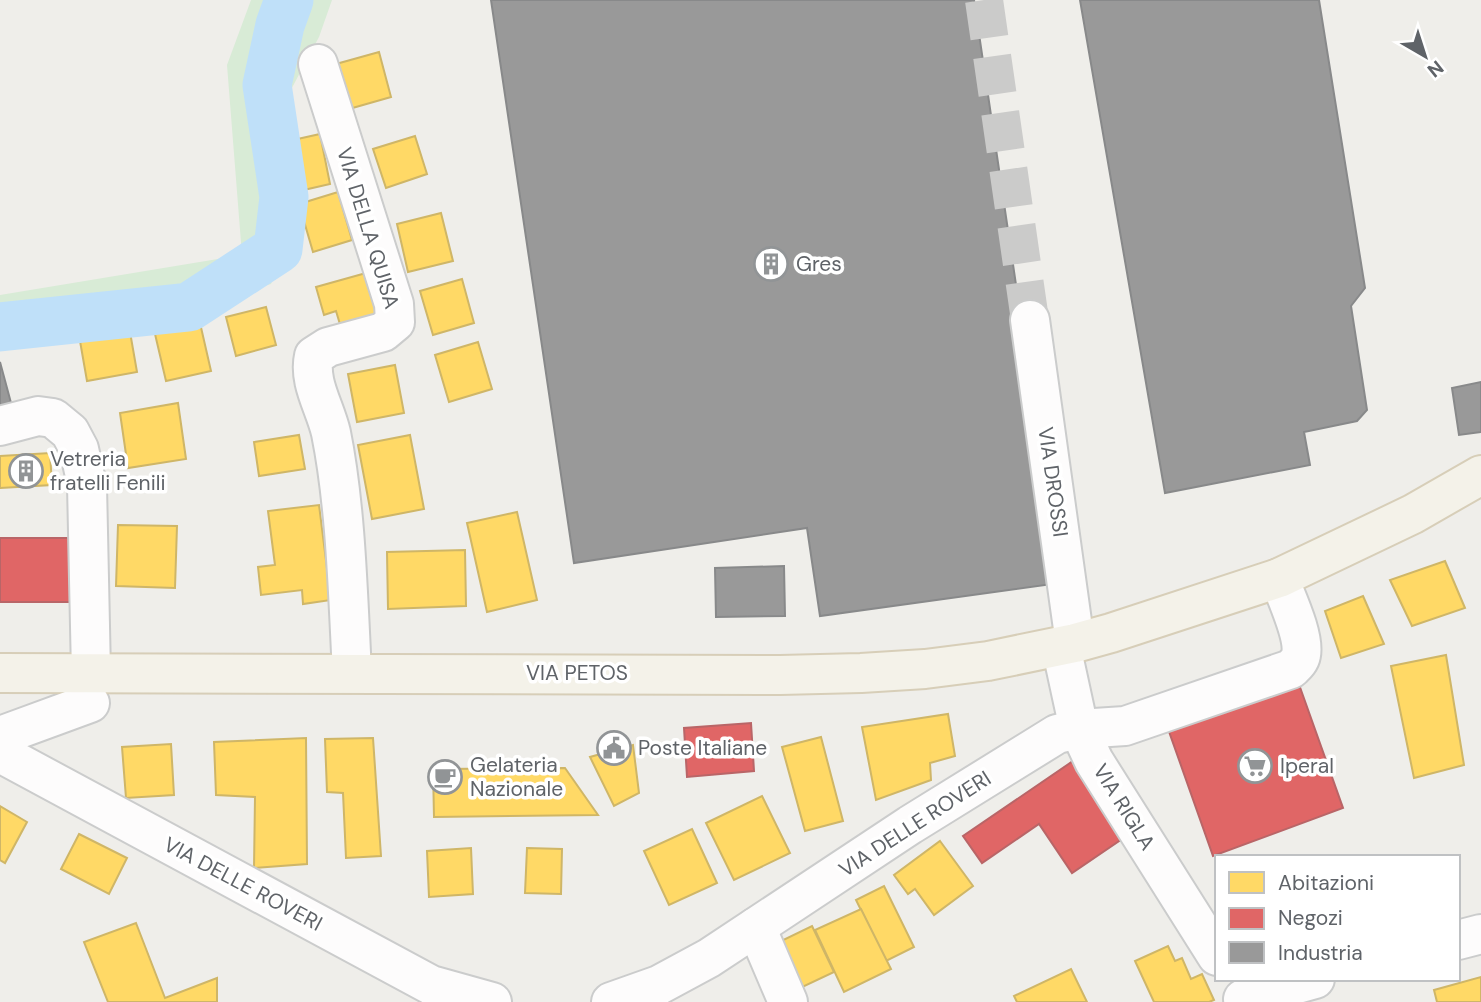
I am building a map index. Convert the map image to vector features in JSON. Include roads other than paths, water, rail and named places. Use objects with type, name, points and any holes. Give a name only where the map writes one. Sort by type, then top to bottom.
[{"type":"main road","name":"VIA PETOS","points":[[0,673],[91,688],[352,673],[861,673],[975,662],[1068,644],[1279,578],[1413,514],[1481,475]]},
{"type":"street","name":"VIA DELLA QUISA","points":[[318,64],[394,304],[395,322],[383,332],[328,346],[314,356],[311,370],[330,432],[335,464],[352,673]]},
{"type":"street","name":"VIA DROSSI","points":[[1030,320],[1068,644]]},
{"type":"street","points":[[0,426],[38,416],[53,418],[69,432],[79,449],[87,485],[91,688],[0,736]]},
{"type":"street","name":"VIA DELLE ROVERI","points":[[611,1002],[659,985],[709,958],[910,825],[1057,734],[1079,729],[1125,726],[1291,669],[1301,657],[1301,648],[1279,578]]},
{"type":"street","name":"VIA RIGLA","points":[[1068,644],[1079,729],[1094,761],[1215,953]]},
{"type":"street","name":"VIA DELLE ROVERI","points":[[0,753],[431,985],[492,1002]]},
{"type":"street","points":[[756,927],[788,1002]]},
{"type":"street","points":[[1460,939],[1481,934]]},
{"type":"street","points":[[1240,993],[1304,981]]},
{"type":"waterway","points":[[0,327],[189,307],[278,249],[284,197],[267,85],[280,25],[289,0]]},
{"type":"tunnel","points":[[984,0],[1030,320]]},
{"type":"place","name":"Gres","points":[[771,264]]},
{"type":"place","name":"Vetreria fratelli Fenili","points":[[26,471]]},
{"type":"place","name":"Poste Italiane","points":[[614,748]]},
{"type":"place","name":"Iperal","points":[[1255,766]]},
{"type":"place","name":"Gelateria Nazionale","points":[[445,777]]}]
